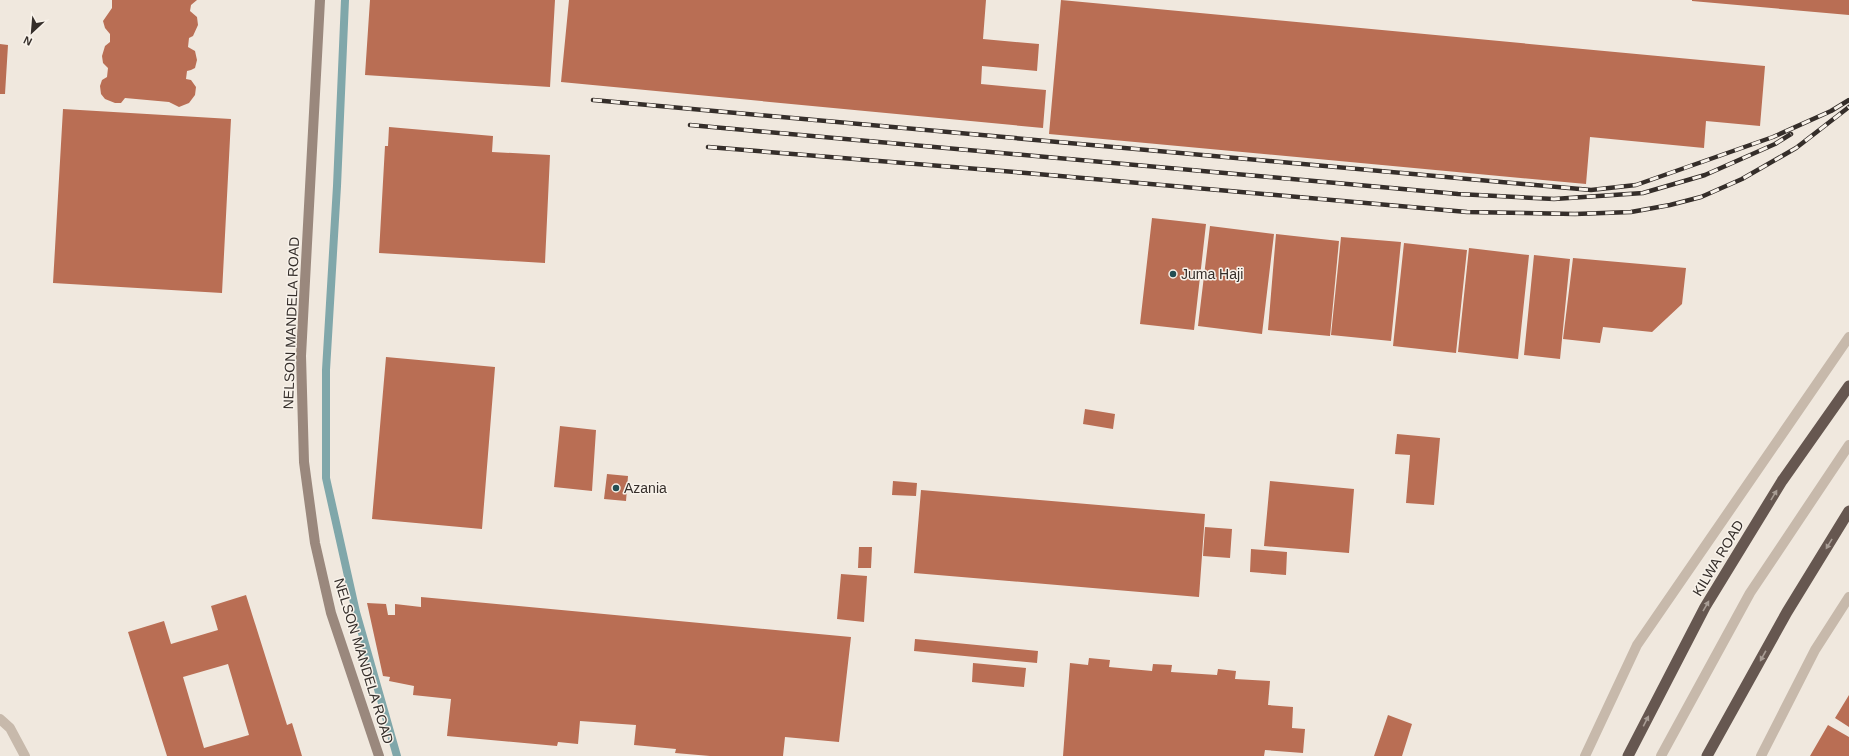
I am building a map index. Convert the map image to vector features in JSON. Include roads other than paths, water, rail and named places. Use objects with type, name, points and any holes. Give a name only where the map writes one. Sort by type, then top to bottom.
[{"type":"highway","name":"KILWA ROAD","points":[[1628,756],[1705,607],[1782,481],[1849,386]]},
{"type":"highway","points":[[1707,756],[1787,612],[1849,511]]},
{"type":"main road","name":"NELSON MANDELA ROAD","points":[[320,0],[302,356],[304,462],[315,543],[331,613],[379,756]]},
{"type":"street","points":[[1585,756],[1637,645],[1849,337]]},
{"type":"street","points":[[1661,756],[1750,593],[1849,445]]},
{"type":"street","points":[[1761,756],[1815,650],[1849,597]]},
{"type":"street","points":[[0,719],[10,728],[25,756]]},
{"type":"waterway","points":[[345,0],[337,186],[326,370],[326,478],[356,612],[397,756]]},
{"type":"railway","points":[[593,100],[1591,190],[1636,185],[1773,137],[1831,111],[1849,100]]},
{"type":"railway","points":[[708,147],[1026,173],[1467,212],[1575,214],[1631,212],[1670,205],[1701,197],[1742,179],[1796,148],[1849,107]]},
{"type":"railway","points":[[690,125],[1458,194],[1554,199],[1643,193],[1705,175],[1775,144],[1791,134]]},
{"type":"place","name":"Juma Haji","points":[[1173,274]]},
{"type":"place","name":"Azania","points":[[616,488]]}]
